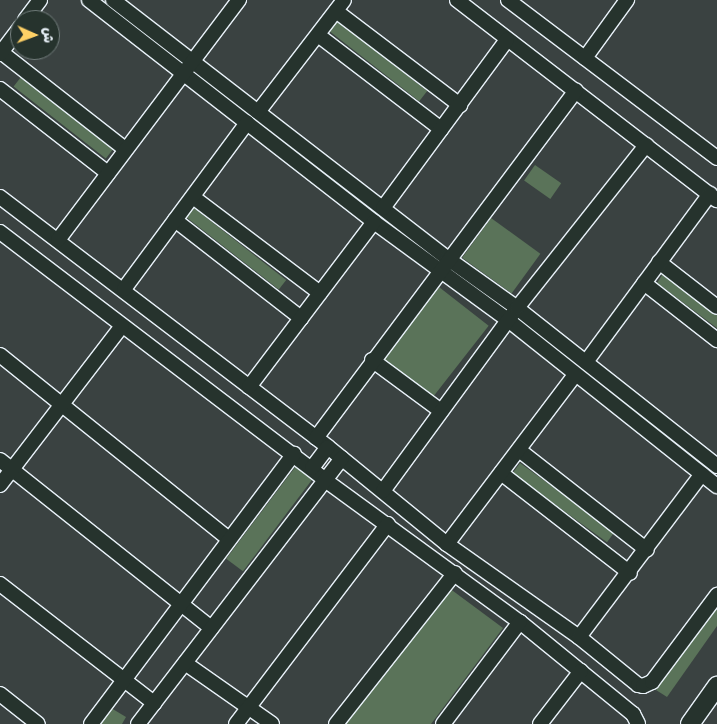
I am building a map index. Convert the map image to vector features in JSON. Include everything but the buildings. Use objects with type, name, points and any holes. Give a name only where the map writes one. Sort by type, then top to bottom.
[{"type":"main road","points":[[690,724],[717,686]]},
{"type":"street","points":[[89,0],[186,67],[258,112],[447,258],[517,308],[716,462]]},
{"type":"street","points":[[113,0],[247,123],[438,271],[508,320],[717,486]]},
{"type":"street","points":[[58,240],[186,67],[239,0]]},
{"type":"street","points":[[456,0],[576,90],[713,197],[659,262],[586,362]]},
{"type":"street","points":[[508,0],[717,158]]},
{"type":"street","points":[[585,58],[627,0]]},
{"type":"street","points":[[258,112],[340,6],[460,105]]},
{"type":"street","points":[[318,36],[440,129]]},
{"type":"street","points":[[10,40],[0,53],[125,149]]},
{"type":"street","points":[[383,208],[507,40]]},
{"type":"street","points":[[0,90],[108,173]]},
{"type":"street","points":[[316,438],[447,258],[576,90]]},
{"type":"street","points":[[124,289],[247,123]]},
{"type":"street","points":[[382,491],[517,308],[646,145]]},
{"type":"street","points":[[0,197],[124,289],[328,447],[447,544],[578,638],[638,685],[647,686],[717,595]]},
{"type":"street","points":[[193,197],[320,293]]},
{"type":"street","points":[[175,220],[301,318]]},
{"type":"street","points":[[249,386],[374,222]]},
{"type":"street","points":[[0,232],[294,454],[325,480],[388,524],[520,622],[633,714],[638,724]]},
{"type":"street","points":[[659,262],[717,307]]},
{"type":"street","points":[[644,283],[717,340]]},
{"type":"street","points":[[0,486],[122,326]]},
{"type":"street","points":[[0,355],[229,539]]},
{"type":"street","points":[[372,360],[441,411]]},
{"type":"street","points":[[447,544],[575,375]]},
{"type":"street","points":[[312,468],[328,447]]},
{"type":"street","points":[[519,450],[647,550]]},
{"type":"street","points":[[91,724],[294,454]]},
{"type":"street","points":[[138,724],[342,458]]},
{"type":"street","points":[[0,460],[211,628]]},
{"type":"street","points":[[501,473],[630,573]]},
{"type":"street","points":[[578,638],[630,573],[702,474]]},
{"type":"street","points":[[236,724],[388,524]]},
{"type":"street","points":[[336,724],[455,573]]},
{"type":"street","points":[[0,584],[154,704]]},
{"type":"street","points":[[443,724],[520,622]]},
{"type":"street","points":[[185,663],[272,724]]},
{"type":"street","points":[[540,724],[581,671]]},
{"type":"street","points":[[0,694],[38,724]]},
{"type":"green space","points":[[335,19],[427,91],[419,101],[327,29]]},
{"type":"green space","points":[[21,77],[113,149],[106,158],[14,86]]},
{"type":"green space","points":[[535,165],[561,183],[550,199],[524,181]]},
{"type":"green space","points":[[194,208],[286,280],[279,289],[187,217]]},
{"type":"green space","points":[[491,218],[540,254],[512,293],[462,258]]},
{"type":"green space","points":[[664,272],[717,312],[717,328],[657,283]]},
{"type":"green space","points":[[439,287],[489,326],[431,399],[382,360]]},
{"type":"green space","points":[[520,463],[615,532],[607,542],[512,474]]},
{"type":"green space","points":[[296,466],[313,479],[243,571],[226,559]]},
{"type":"green space","points":[[445,585],[503,628],[431,724],[342,724]]},
{"type":"green space","points":[[717,608],[717,626],[667,697],[656,690]]},
{"type":"green space","points":[[111,708],[126,717],[122,724],[100,724]]}]
